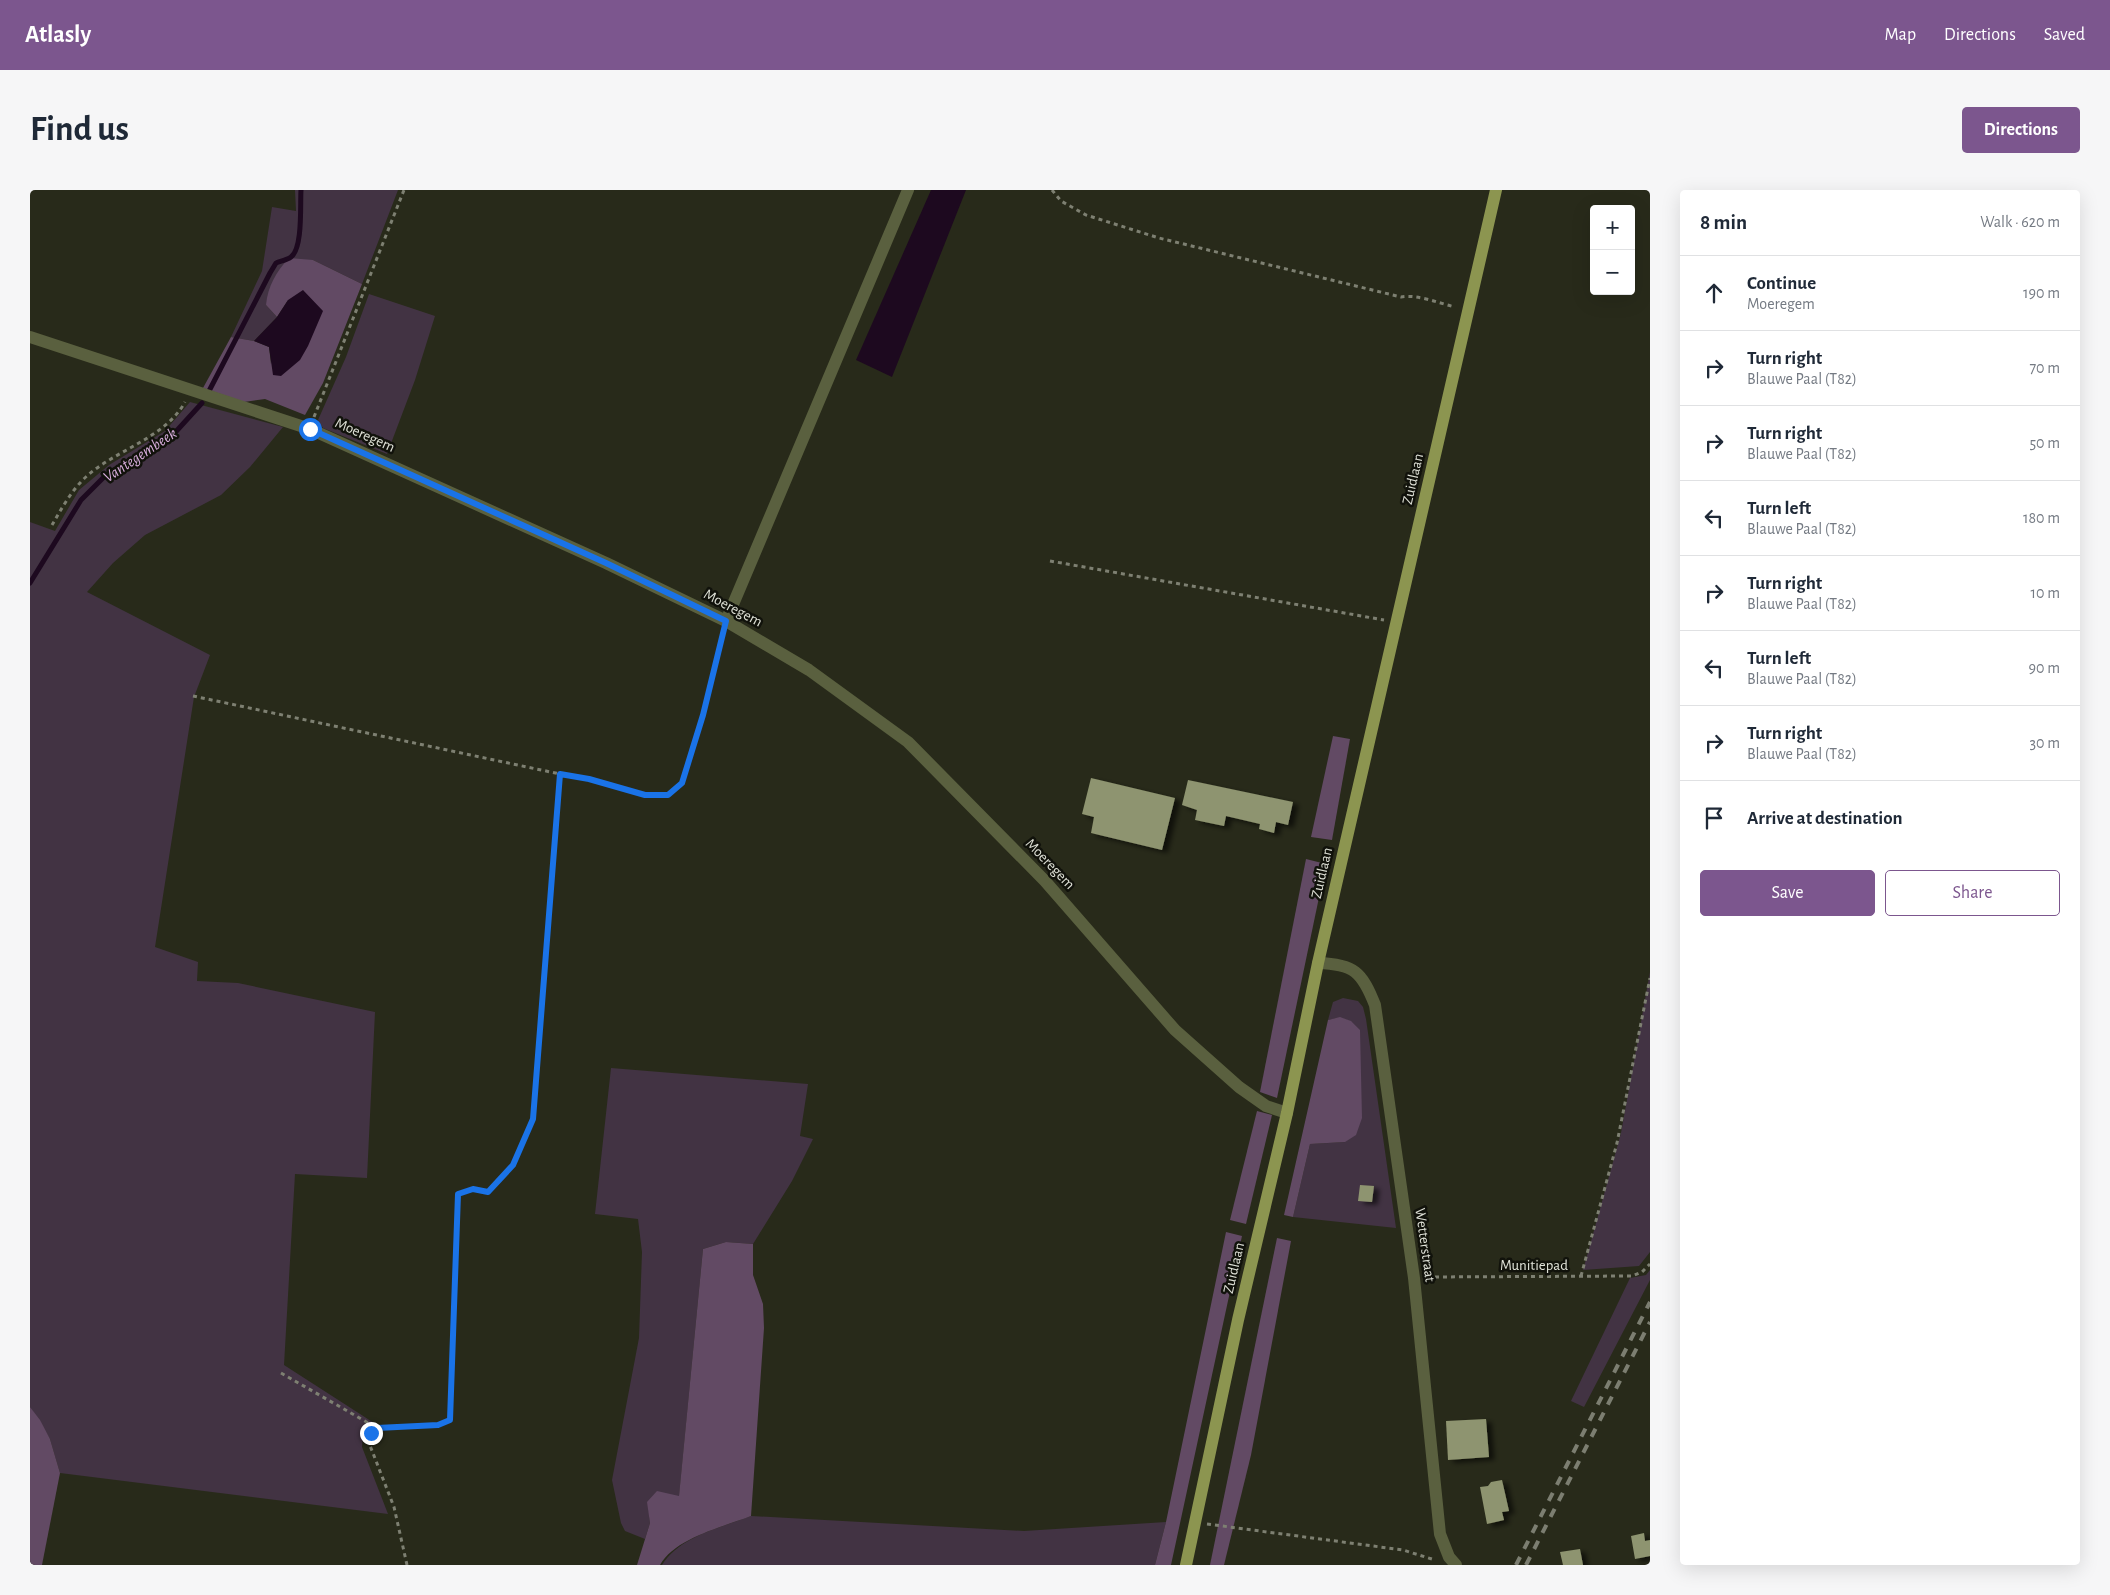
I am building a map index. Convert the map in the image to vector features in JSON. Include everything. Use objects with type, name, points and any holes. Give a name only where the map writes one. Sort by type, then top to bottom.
[{"type":"main road","name":"Zuidlaan","points":[[1186,1565],[1238,1320],[1287,1113],[1318,963],[1496,190]]},
{"type":"street","points":[[726,621],[908,190]]},
{"type":"street","name":"Moeregem","points":[[30,337],[310,429],[606,563],[726,621],[809,670],[908,742],[1045,881],[1175,1030],[1238,1087],[1266,1106],[1287,1113]]},
{"type":"street","name":"Wetterstraat","points":[[1318,963],[1338,964],[1354,969],[1366,983],[1375,1005],[1414,1278],[1440,1534],[1449,1557],[1456,1565]]},
{"type":"path","points":[[310,429],[404,190]]},
{"type":"path","points":[[1052,190],[1062,201],[1086,215],[1159,238],[1401,297],[1412,295],[1428,301],[1468,310]]},
{"type":"path","points":[[52,525],[72,492],[87,476],[161,428],[180,411],[191,390]]},
{"type":"path","points":[[1050,561],[1396,622]]},
{"type":"path","points":[[194,696],[589,779],[645,795],[668,795],[682,783],[703,715],[726,621]]},
{"type":"path","points":[[282,1373],[377,1428],[438,1425],[450,1420],[458,1194],[473,1189],[488,1192],[513,1165],[533,1119],[560,774]]},
{"type":"path","points":[[1581,1276],[1617,1142],[1650,978]]},
{"type":"path","name":"Munitiepad","points":[[1414,1278],[1632,1276],[1642,1272],[1650,1264]]},
{"type":"path","points":[[377,1428],[371,1433],[368,1443],[394,1507],[407,1565]]},
{"type":"path","points":[[1195,1522],[1402,1550],[1440,1562]]},
{"type":"shaded area","points":[[295,190],[398,190],[362,284],[313,260],[266,305],[277,317],[254,341],[231,337],[262,271],[272,207],[296,211]]},
{"type":"shaded area","points":[[931,190],[966,190],[892,377],[856,360]]},
{"type":"shaded area","points":[[289,258],[313,260],[362,284],[323,383],[305,415],[265,399],[244,402],[203,388],[231,337],[254,341],[269,347],[271,364],[288,300],[277,317],[266,305],[267,298],[273,280]]},
{"type":"shaded area","points":[[303,290],[323,311],[300,360],[281,376],[273,375],[269,347],[254,341],[277,317],[288,300]]},
{"type":"shaded area","points":[[369,294],[435,316],[415,380],[387,454],[323,428],[318,420],[346,357]]},
{"type":"shaded area","points":[[190,402],[283,427],[250,467],[221,495],[145,535],[113,563],[87,592],[210,655],[194,697],[155,947],[198,962],[197,981],[238,983],[375,1012],[367,1178],[295,1174],[284,1365],[374,1423],[363,1434],[362,1447],[388,1514],[60,1473],[50,1439],[30,1407],[30,522],[55,531],[79,490],[109,465],[165,431]]},
{"type":"shaded area","points":[[1333,736],[1350,739],[1332,840],[1311,837]]},
{"type":"shaded area","points":[[1306,859],[1326,864],[1277,1098],[1260,1092]]},
{"type":"shaded area","points":[[1650,972],[1650,1252],[1639,1266],[1583,1270],[1621,1133]]},
{"type":"shaded area","points":[[1343,998],[1358,1001],[1363,1007],[1366,1019],[1396,1228],[1293,1217],[1310,1144],[1345,1142],[1360,1031],[1346,1020],[1338,1018],[1328,1020],[1333,1002]]},
{"type":"shaded area","points":[[1340,1017],[1351,1021],[1360,1030],[1362,1118],[1356,1135],[1345,1142],[1310,1144],[1293,1217],[1284,1215],[1328,1020]]},
{"type":"shaded area","points":[[611,1068],[808,1084],[800,1136],[813,1139],[792,1181],[753,1244],[726,1242],[703,1249],[679,1497],[648,1502],[650,1523],[645,1539],[625,1531],[621,1523],[612,1480],[639,1338],[642,1252],[638,1219],[595,1214]]},
{"type":"shaded area","points":[[1257,1111],[1272,1115],[1246,1224],[1230,1220]]},
{"type":"shaded area","points":[[1226,1232],[1242,1236],[1171,1565],[1155,1565],[1166,1522]]},
{"type":"shaded area","points":[[1277,1238],[1291,1241],[1251,1455],[1224,1565],[1210,1565]]},
{"type":"shaded area","points":[[726,1242],[753,1244],[753,1275],[763,1304],[764,1328],[751,1516],[701,1534],[688,1541],[667,1556],[660,1565],[637,1565],[650,1523],[647,1502],[657,1491],[679,1496],[703,1249]]},
{"type":"shaded area","points":[[1650,1270],[1650,1280],[1584,1407],[1571,1401],[1630,1278],[1646,1275]]},
{"type":"shaded area","points":[[30,1407],[40,1420],[50,1439],[60,1473],[42,1565],[30,1565]]},
{"type":"shaded area","points":[[751,1516],[1024,1531],[1166,1522],[1155,1565],[662,1565],[670,1555],[690,1540]]},
{"type":"building","points":[[1091,778],[1175,798],[1162,850],[1091,833],[1094,817],[1082,814]]},
{"type":"building","points":[[1188,780],[1293,802],[1288,825],[1276,822],[1274,833],[1259,829],[1260,824],[1226,816],[1224,826],[1195,820],[1197,810],[1182,805]]},
{"type":"building","points":[[1360,1185],[1374,1186],[1372,1202],[1358,1201]]},
{"type":"building","points":[[1486,1419],[1489,1457],[1448,1460],[1446,1421]]},
{"type":"building","points":[[1502,1480],[1509,1511],[1502,1512],[1504,1520],[1487,1524],[1480,1487]]},
{"type":"building","points":[[1644,1533],[1645,1541],[1650,1540],[1650,1556],[1635,1559],[1631,1536]]},
{"type":"building","points":[[1580,1549],[1583,1565],[1563,1565],[1560,1552]]},
{"type":"waterway","name":"Vantegembeek","points":[[208,393],[276,263],[291,257],[295,252],[299,236],[301,190]]},
{"type":"waterway","name":"Vantegembeek","points":[[30,583],[81,500],[106,475],[171,437],[202,403]]},
{"type":"railway","points":[[1516,1565],[1650,1302]]},
{"type":"railway","points":[[1526,1565],[1650,1322]]},
{"type":"route","points":[[310,429],[370,454],[463,499],[606,563],[726,621],[703,715],[682,783],[668,795],[645,795],[589,779],[560,774],[533,1119],[513,1165],[488,1192],[473,1189],[458,1194],[450,1420],[438,1425],[386,1426],[377,1428],[371,1433]]}]
